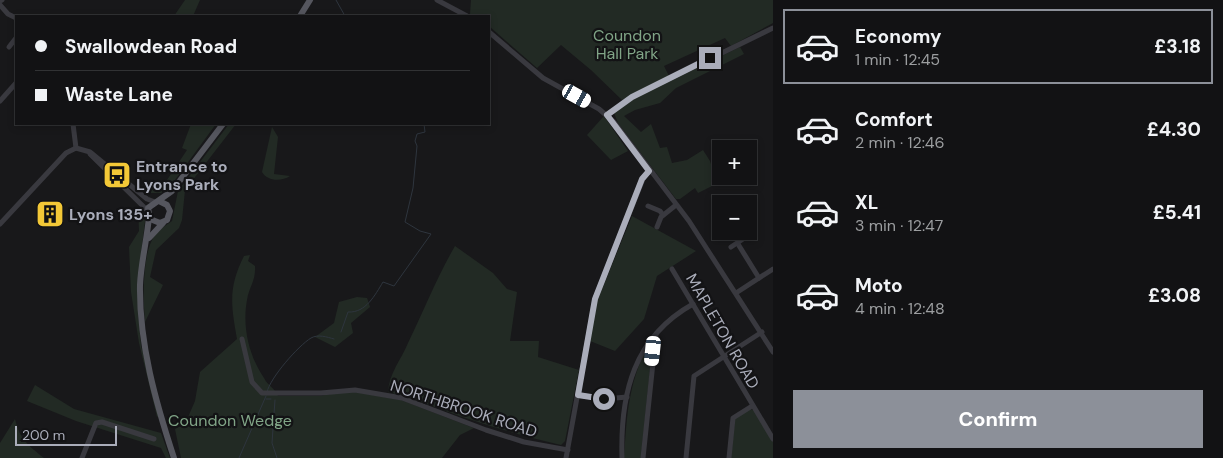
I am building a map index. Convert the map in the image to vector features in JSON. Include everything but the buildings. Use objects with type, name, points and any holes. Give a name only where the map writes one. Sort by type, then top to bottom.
[{"type":"main road","points":[[301,15],[310,0]]},
{"type":"main road","points":[[174,458],[152,378],[142,329],[140,284],[147,242],[148,214],[150,206],[172,191],[222,125]]},
{"type":"main road","points":[[147,242],[154,231],[169,218],[172,191]]},
{"type":"main road","points":[[157,201],[165,203],[170,209]]},
{"type":"main road","points":[[148,214],[156,223],[163,223]]},
{"type":"street","points":[[437,0],[465,15]]},
{"type":"street","points":[[0,5],[8,14],[15,18]]},
{"type":"street","points":[[607,115],[632,97],[773,28]]},
{"type":"street","points":[[490,33],[543,78],[607,115],[676,205],[762,332],[773,352]]},
{"type":"street","points":[[9,48],[15,39]]},
{"type":"street","points":[[0,101],[15,84]]},
{"type":"street","points":[[73,125],[76,148]]},
{"type":"street","points":[[0,224],[66,153],[76,148],[84,149],[97,157],[147,199],[157,201]]},
{"type":"street","points":[[84,149],[148,214]]},
{"type":"street","points":[[566,458],[595,299],[642,179],[649,171]]},
{"type":"street","points":[[657,227],[664,215],[676,205]]},
{"type":"street","points":[[648,206],[660,210],[664,215]]},
{"type":"street","points":[[731,247],[742,240]]},
{"type":"street","points":[[738,244],[760,278]]},
{"type":"street","points":[[744,268],[756,257]]},
{"type":"street","name":"MAPLETON ROAD","points":[[672,269],[773,439]]},
{"type":"street","points":[[736,293],[772,270]]},
{"type":"street","points":[[622,458],[627,397],[640,357],[657,331],[677,314],[693,304]]},
{"type":"street","points":[[643,458],[657,331]]},
{"type":"street","points":[[686,458],[694,376],[762,332]]},
{"type":"street","name":"NORTHBROOK ROAD","points":[[242,339],[252,382],[262,393],[321,394],[355,390],[402,398],[486,430],[524,442],[568,450]]},
{"type":"street","points":[[578,395],[604,399],[627,397]]},
{"type":"street","points":[[730,458],[733,418],[752,406]]},
{"type":"street","points":[[82,458],[96,423],[102,422],[154,439]]},
{"type":"green space","points":[[185,0],[200,0],[193,15],[175,15]]},
{"type":"green space","name":"Coundon Hall Park","points":[[471,0],[773,0],[773,23],[731,46],[725,38],[664,66],[669,76],[622,100],[591,70],[561,45],[537,68],[490,27],[490,15],[470,14]]},
{"type":"green space","points":[[740,47],[744,54],[676,88],[660,103],[635,110],[624,116],[641,132],[651,124],[660,148],[667,147],[672,163],[687,160],[703,150],[712,167],[712,185],[714,185],[698,193],[695,188],[680,199],[676,199],[618,123],[614,113],[625,103]]},
{"type":"green space","points":[[604,116],[628,151],[611,160],[587,135]]},
{"type":"green space","points":[[191,125],[215,125],[172,184],[161,193],[151,193],[149,191],[152,187],[165,183],[187,150],[182,148]]},
{"type":"green space","points":[[228,125],[235,125],[185,190],[182,220],[179,228],[156,250],[150,277],[163,285],[145,322],[146,258],[152,240],[158,231],[172,221],[178,191]]},
{"type":"green space","points":[[272,127],[278,137],[274,174],[290,176],[283,179],[271,179],[262,172]]},
{"type":"green space","points":[[138,207],[145,221],[140,263],[138,311],[141,346],[160,415],[157,417],[139,343],[131,292],[129,247],[139,231]]},
{"type":"green space","points":[[632,216],[696,251],[657,276],[644,319],[615,351],[590,341],[596,304]]},
{"type":"green space","points":[[455,246],[493,273],[507,289],[517,292],[510,341],[539,341],[538,357],[579,370],[565,441],[561,445],[461,417],[388,392],[393,373]]},
{"type":"green space","name":"Coundon Wedge","points":[[250,255],[248,261],[255,266],[255,271],[248,295],[245,320],[246,331],[254,360],[266,381],[278,396],[321,396],[340,392],[356,392],[401,400],[474,428],[460,435],[442,458],[181,458],[175,429],[185,424],[195,401],[200,372],[237,339],[232,306],[233,287],[244,256]]},
{"type":"green space","points":[[357,297],[367,298],[370,307],[351,323],[353,333],[335,347],[315,337],[334,323],[339,302]]},
{"type":"green space","points":[[647,347],[652,349],[641,458],[624,458],[632,388]]},
{"type":"green space","points":[[35,385],[74,409],[161,433],[170,458],[166,458],[161,448],[76,421],[27,401]]},
{"type":"green space","points":[[749,409],[754,410],[773,442],[773,458],[731,458],[735,418]]},
{"type":"green space","points":[[15,419],[19,432],[25,442],[44,458],[0,458],[0,443]]},
{"type":"waterway","points":[[336,0],[344,15]]},
{"type":"waterway","points":[[341,332],[348,312],[360,310],[365,306],[383,282],[394,286],[431,234],[420,231],[405,222],[413,188],[417,146],[415,141],[417,134],[425,132],[424,125]]},
{"type":"waterway","points":[[267,392],[273,379],[292,355],[311,338],[322,336],[334,339]]},
{"type":"waterway","points":[[239,458],[266,396]]},
{"type":"waterway","points":[[266,399],[271,399]]},
{"type":"waterway","points":[[275,400],[272,443],[277,458]]},
{"type":"place","name":"Entrance to Lyons Park","points":[[117,175]]},
{"type":"place","name":"Lyons 135+","points":[[50,214]]},
{"type":"route","points":[[604,399],[578,395],[592,312],[599,288],[635,197],[644,176],[649,171],[607,115],[632,97],[710,58]]}]
